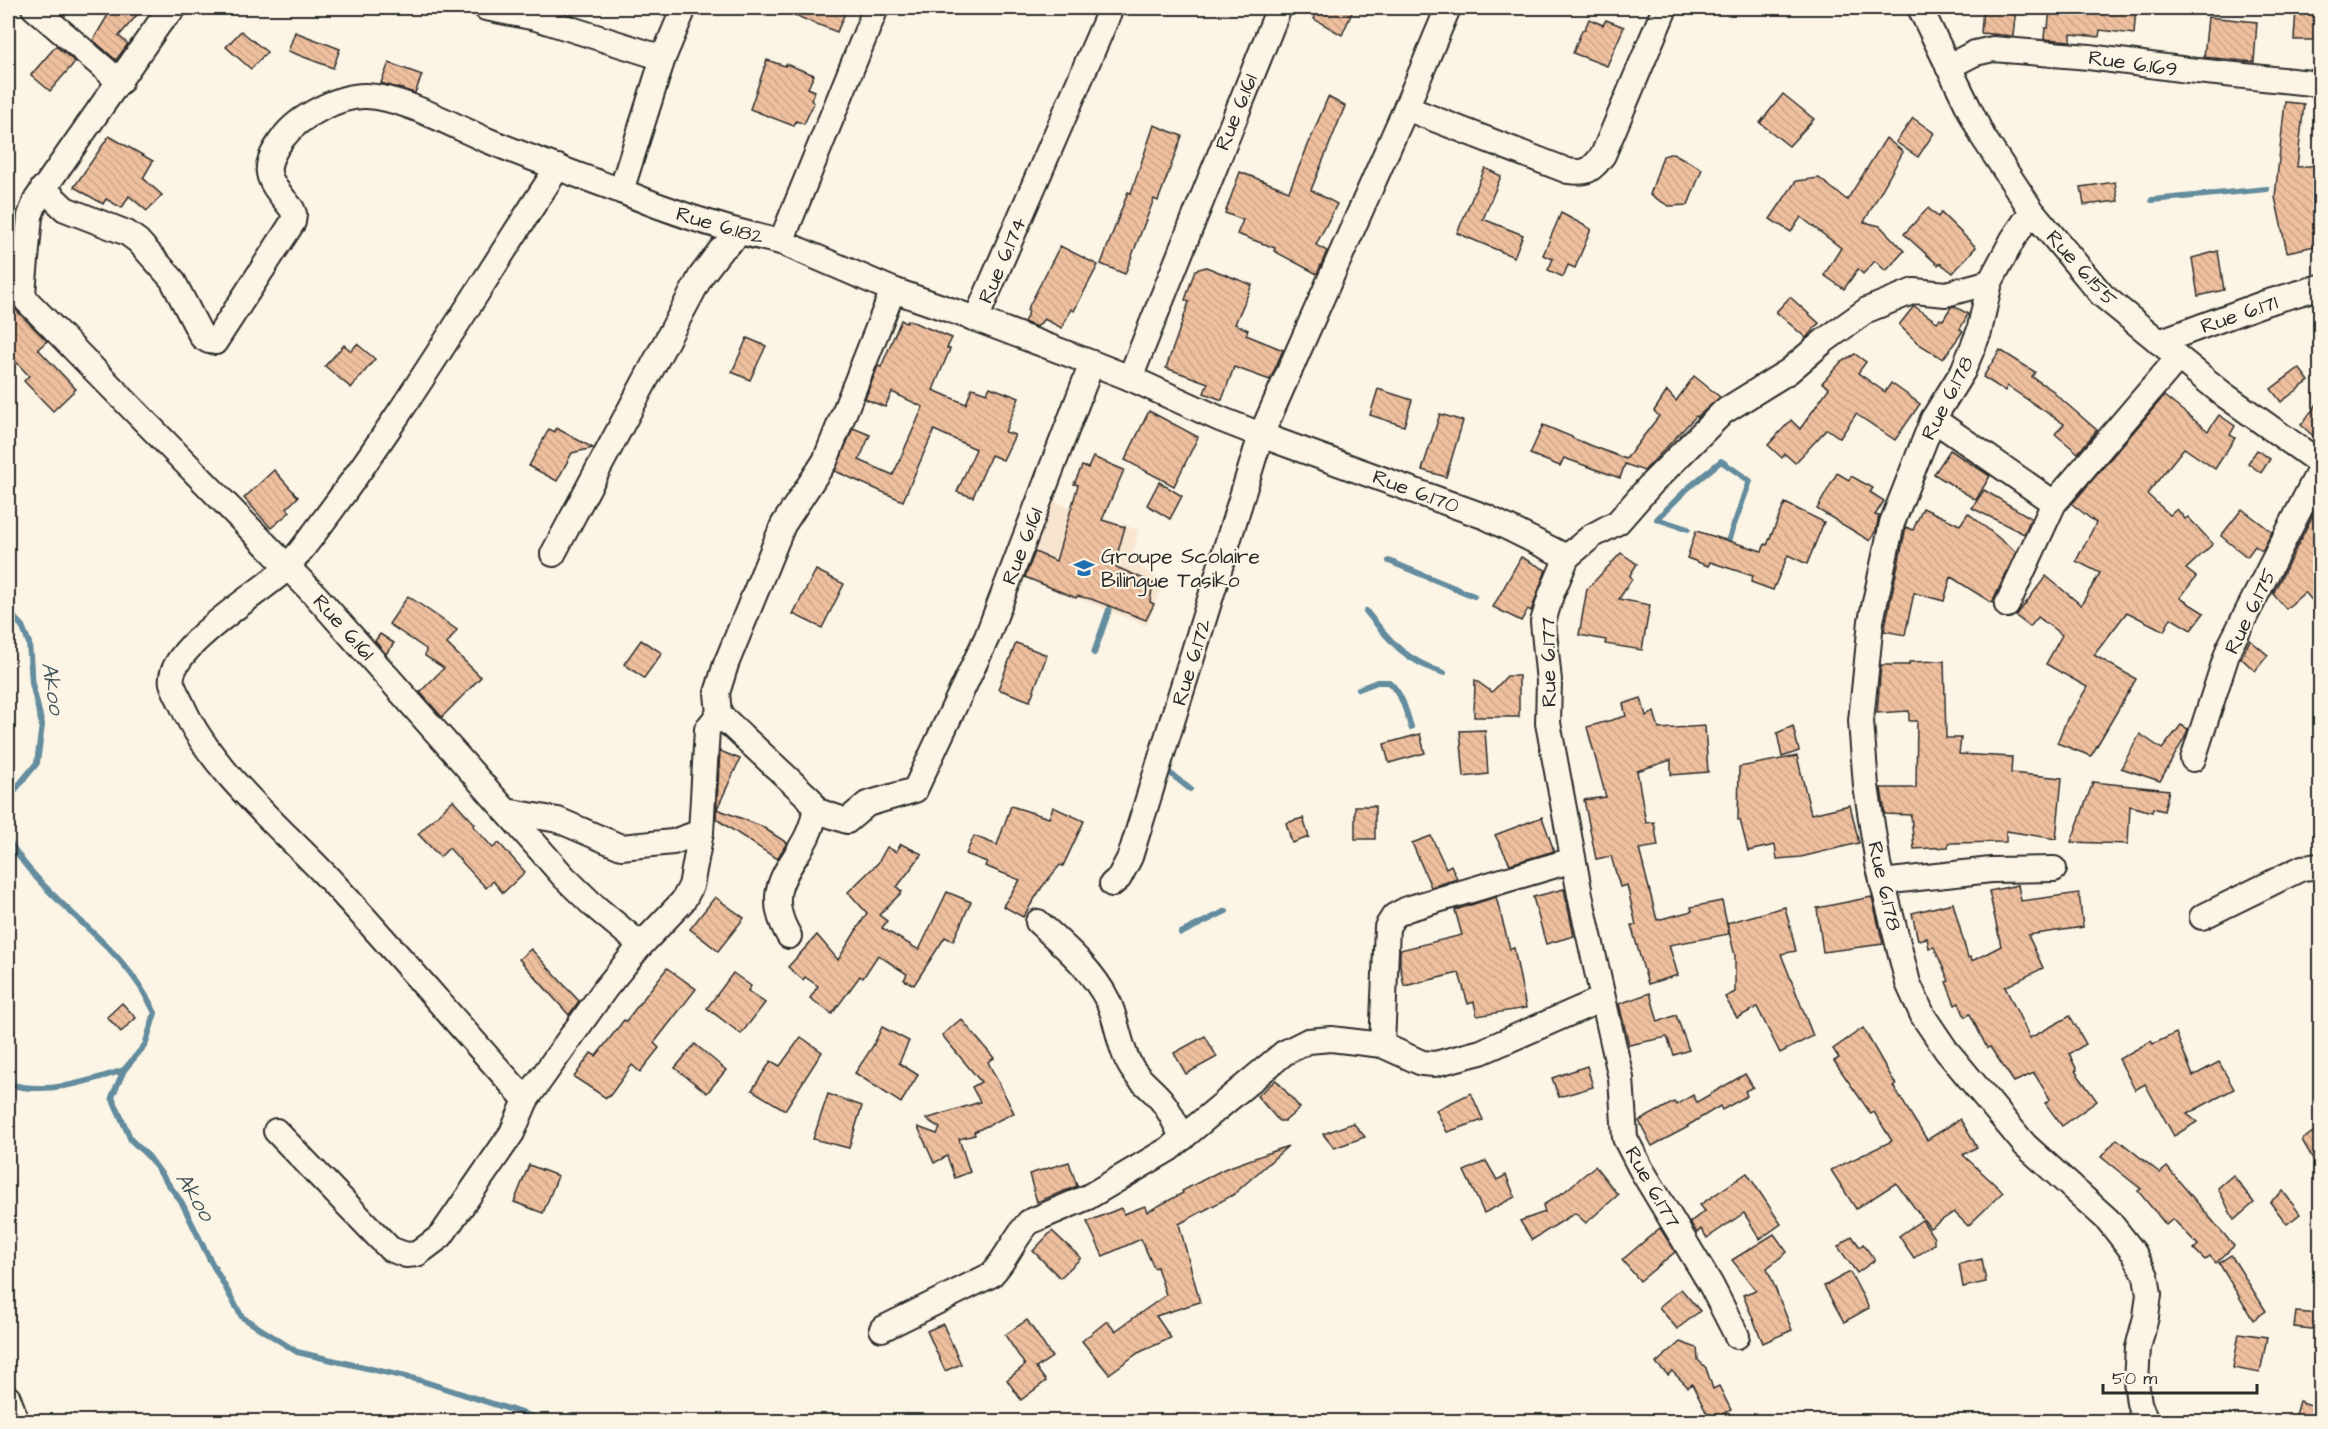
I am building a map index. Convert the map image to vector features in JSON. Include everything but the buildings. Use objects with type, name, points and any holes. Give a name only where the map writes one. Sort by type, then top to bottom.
[{"type":"street","points":[[34,8],[120,82]]},
{"type":"street","points":[[43,188],[161,21],[174,8]]},
{"type":"street","points":[[486,8],[536,18],[663,58]]},
{"type":"street","points":[[621,191],[663,58],[684,8]]},
{"type":"street","name":"Rue 6.182","points":[[43,188],[65,209],[127,233],[138,241],[172,279],[202,337],[215,342],[293,222],[292,209],[270,180],[268,173],[271,157],[285,136],[307,118],[335,102],[364,96],[384,98],[447,121],[489,141],[655,205],[740,233],[781,242],[876,8]]},
{"type":"street","name":"Rue 6.174","points":[[781,242],[893,290],[976,319],[1112,8]]},
{"type":"street","name":"Rue 6.161","points":[[1130,378],[1279,8]]},
{"type":"street","name":"Rue 6.172","points":[[1112,884],[1119,878],[1130,857],[1261,435],[1448,8]]},
{"type":"street","points":[[1406,108],[1568,171],[1583,173],[1594,167],[1603,155],[1665,8]]},
{"type":"street","name":"Rue 6.155","points":[[1920,8],[1983,137],[2032,211],[2102,295],[2223,394],[2320,463]]},
{"type":"street","name":"Rue 6.169","points":[[1948,67],[1975,53],[1993,48],[2320,84]]},
{"type":"street","points":[[526,1100],[332,882],[245,792],[202,742],[190,724],[172,682],[172,670],[178,659],[200,636],[288,567],[332,510],[376,447],[558,167]]},
{"type":"street","name":"Rue 6.161","points":[[43,188],[30,216],[23,293],[30,306],[288,567],[376,662],[564,877],[593,906],[641,945]]},
{"type":"street","points":[[1990,282],[2013,239],[2032,211]]},
{"type":"street","points":[[553,554],[701,276],[720,251],[740,233]]},
{"type":"street","name":"Rue 6.178","points":[[1990,282],[1979,332],[1963,371],[1933,419],[1892,523],[1871,621],[1861,721],[1866,786],[1882,882],[1908,983],[1923,1016],[1946,1050],[2025,1145],[2108,1220],[2134,1253],[2146,1276],[2149,1294],[2138,1348],[2136,1381],[2139,1403],[2146,1422]]},
{"type":"street","name":"Rue 6.177","points":[[1737,1336],[1711,1285],[1641,1169],[1625,1138],[1621,1078],[1573,860],[1548,723],[1549,681],[1543,622],[1551,595],[1567,557],[1592,536],[1618,522],[1653,482],[1723,412],[1789,371],[1824,341],[1867,310],[1914,291],[1946,294],[1990,282]]},
{"type":"street","name":"Rue 6.171","points":[[2159,342],[2265,303],[2320,288]]},
{"type":"street","points":[[276,1131],[390,1248],[406,1255],[417,1254],[441,1236],[512,1133],[526,1100],[605,989],[641,945],[673,915],[691,886],[701,832],[707,729],[718,714],[717,693],[720,684],[783,525],[825,461],[893,290]]},
{"type":"street","points":[[976,319],[1130,378],[1261,435]]},
{"type":"street","points":[[2007,605],[2054,503],[2178,358]]},
{"type":"street","name":"Rue 6.161","points":[[814,810],[847,821],[867,804],[915,790],[987,637],[1092,363]]},
{"type":"street","points":[[1933,419],[2054,503]]},
{"type":"street","name":"Rue 6.170","points":[[1261,435],[1486,517],[1567,557]]},
{"type":"street","name":"Rue 6.175","points":[[2193,759],[2229,648],[2320,469]]},
{"type":"street","points":[[718,714],[810,799],[814,810],[813,822],[779,885],[776,904],[780,921],[789,936]]},
{"type":"street","points":[[506,811],[558,820],[621,848],[673,842],[701,832]]},
{"type":"street","points":[[1382,1045],[1387,927],[1394,916],[1407,909],[1573,860]]},
{"type":"street","points":[[2202,917],[2302,868],[2320,866]]},
{"type":"street","points":[[1882,882],[1991,870],[2054,868]]},
{"type":"street","points":[[1038,922],[1078,958],[1097,982],[1112,1011],[1129,1064],[1162,1101],[1182,1138]]},
{"type":"street","points":[[882,1329],[992,1275],[1002,1265],[1029,1222],[1088,1197],[1169,1149],[1284,1053],[1308,1041],[1330,1039],[1382,1045],[1422,1063],[1435,1064],[1480,1052],[1602,999]]},
{"type":"street","points":[[8,1398],[17,1422]]},
{"type":"shaded area","name":"Groupe Scolaire Bilingue Tasiko","points":[[1053,501],[1138,530],[1132,561],[1163,583],[1147,626],[1023,576]]},
{"type":"waterway","points":[[2152,200],[2267,189]]},
{"type":"waterway","points":[[1688,529],[1657,519],[1687,489],[1721,461],[1750,481],[1728,541]]},
{"type":"waterway","points":[[1389,561],[1474,596]]},
{"type":"waterway","points":[[1094,653],[1109,610]]},
{"type":"waterway","name":"Akoo","points":[[8,611],[22,626],[29,643],[32,683],[42,725],[37,763],[14,791],[8,804]]},
{"type":"waterway","points":[[1366,611],[1399,649],[1418,662],[1444,673]]},
{"type":"waterway","points":[[1359,689],[1377,682],[1389,682],[1400,697],[1411,727]]},
{"type":"waterway","points":[[1166,770],[1190,789]]},
{"type":"waterway","name":"Akoo","points":[[8,839],[23,862],[45,887],[97,936],[129,971],[155,1013],[145,1045],[124,1070],[112,1097],[131,1140],[149,1157],[182,1203],[242,1317],[297,1352],[419,1380],[549,1422]]},
{"type":"waterway","points":[[1181,933],[1226,911]]},
{"type":"waterway","points":[[8,1084],[52,1088],[81,1083],[124,1070]]},
{"type":"place","name":"Groupe Scolaire Bilingue Tasiko","points":[[1084,568]]}]
